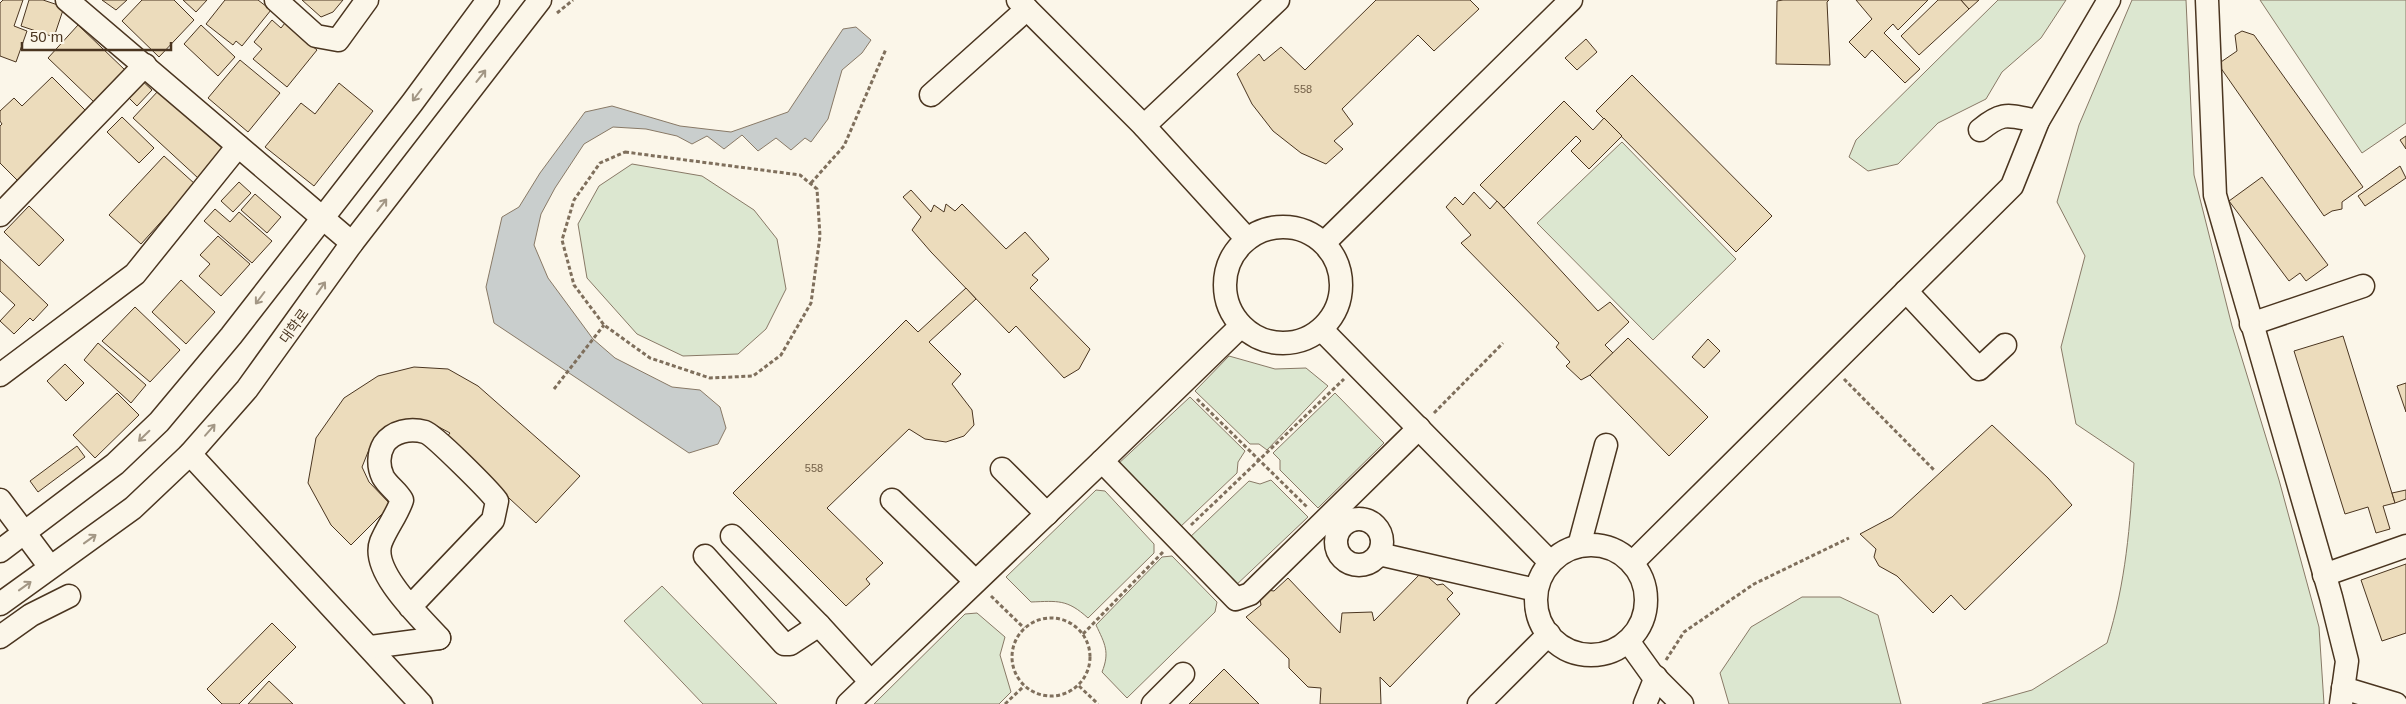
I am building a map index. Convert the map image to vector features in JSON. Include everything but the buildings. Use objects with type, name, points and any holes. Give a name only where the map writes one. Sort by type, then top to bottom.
[{"type":"street","points":[[67,0],[352,243]]},
{"type":"street","points":[[276,0],[316,36],[338,40],[366,0]]},
{"type":"street","points":[[0,551],[115,464],[158,422],[231,336],[488,0]]},
{"type":"street","name":"대학로","points":[[0,604],[133,508],[190,454],[253,382],[352,243],[540,0]]},
{"type":"street","points":[[1144,126],[1278,0]]},
{"type":"street","points":[[1324,243],[1571,0]]},
{"type":"street","points":[[1632,563],[1830,364],[2012,186],[2038,121],[2109,0]]},
{"type":"street","points":[[2207,0],[2214,195],[2348,662],[2342,696],[2396,704]]},
{"type":"street","points":[[931,95],[1022,5],[1144,126],[1247,239]]},
{"type":"street","points":[[0,215],[144,65]]},
{"type":"street","points":[[1980,130],[1996,118],[2009,116],[2038,121]]},
{"type":"street","points":[[0,375],[135,274],[238,146]]},
{"type":"street","points":[[1294,227],[1310,233],[1324,243],[1336,258],[1342,277],[1341,296],[1334,314],[1322,330],[1307,339],[1290,344],[1272,343],[1255,337],[1241,326],[1230,310],[1225,291],[1226,272],[1234,254],[1247,239],[1269,229],[1294,227]]},
{"type":"street","points":[[2251,324],[2362,286]]},
{"type":"street","points":[[1906,291],[1979,369],[2005,344]]},
{"type":"street","points":[[848,704],[1241,326]]},
{"type":"street","points":[[1322,330],[1360,365],[1550,562]]},
{"type":"street","points":[[1102,461],[1236,599],[1250,594],[1419,428]]},
{"type":"street","points":[[371,647],[439,638],[410,606],[386,575],[380,559],[380,543],[398,512],[402,500],[398,491],[384,478],[379,464],[381,449],[388,438],[406,430],[427,433],[497,501],[493,520],[410,606]]},
{"type":"street","points":[[1579,546],[1606,444]]},
{"type":"street","points":[[190,454],[371,647],[421,704]]},
{"type":"street","points":[[1002,469],[1047,514]]},
{"type":"street","points":[[0,500],[50,567]]},
{"type":"street","points":[[892,500],[975,581]]},
{"type":"street","points":[[732,536],[819,625],[870,681]]},
{"type":"street","points":[[1596,545],[1612,549],[1632,563],[1645,590],[1645,608],[1639,626],[1628,640],[1612,650],[1596,654],[1578,653],[1562,646],[1548,634],[1540,621],[1536,606],[1536,590],[1541,575],[1550,562],[1563,552],[1579,546],[1596,545]]},
{"type":"street","points":[[2324,575],[2406,546]]},
{"type":"street","points":[[1379,554],[1536,590]]},
{"type":"street","points":[[705,556],[784,644],[790,644],[819,625]]},
{"type":"street","points":[[0,637],[31,615],[69,596]]},
{"type":"street","points":[[1479,704],[1548,634]]},
{"type":"street","points":[[1628,640],[1656,677],[1682,704]]},
{"type":"street","points":[[1153,704],[1183,674]]},
{"type":"street","points":[[1645,704],[1656,677]]},
{"type":"path","points":[[811,183],[844,146],[886,49]]},
{"type":"path","points":[[625,152],[800,175],[811,183],[817,189],[820,236],[811,302],[781,355],[753,376],[710,378],[650,358],[604,324],[574,285],[562,240],[574,200],[600,163],[625,152]]},
{"type":"path","points":[[554,389],[604,324]]},
{"type":"path","points":[[1419,428],[1504,343]]},
{"type":"path","points":[[1830,364],[1934,470]]},
{"type":"path","points":[[1083,634],[1176,539],[1360,365]]},
{"type":"path","points":[[1182,384],[1322,523]]},
{"type":"path","points":[[1656,677],[1684,632],[1754,584],[1849,538]]},
{"type":"path","points":[[975,581],[1024,628]]},
{"type":"path","points":[[1048,618],[1062,619],[1074,625],[1083,634],[1089,644],[1091,657],[1089,670],[1079,686],[1062,695],[1050,697],[1037,694],[1024,686],[1013,665],[1012,652],[1016,639],[1024,628],[1036,621],[1048,618]]},
{"type":"path","points":[[1005,704],[1024,686]]},
{"type":"path","points":[[1079,686],[1098,704]]},
{"type":"green space","points":[[1998,0],[2066,0],[2041,38],[2002,72],[1986,99],[1938,123],[1898,164],[1868,171],[1849,157],[1856,140]]},
{"type":"green space","points":[[2132,0],[2186,0],[2194,175],[2232,326],[2279,480],[2319,627],[2324,704],[1982,704],[2032,690],[2107,643],[2119,598],[2129,532],[2134,463],[2076,424],[2061,347],[2085,256],[2057,202],[2079,125]]},
{"type":"green space","points":[[2260,0],[2406,0],[2406,123],[2362,153]]},
{"type":"green space","points":[[1622,142],[1736,259],[1653,340],[1537,223]]},
{"type":"green space","points":[[632,164],[702,176],[754,210],[777,239],[786,289],[766,329],[738,354],[683,356],[637,334],[587,278],[578,224],[599,186]]},
{"type":"green space","points":[[1229,356],[1275,369],[1306,368],[1328,386],[1267,450],[1259,444],[1250,444],[1195,391]]},
{"type":"green space","points":[[1335,393],[1384,443],[1318,508],[1280,470],[1280,460],[1273,453]]},
{"type":"green space","points":[[1190,397],[1245,451],[1238,462],[1237,473],[1178,529],[1117,465]]},
{"type":"green space","points":[[1271,480],[1308,517],[1233,588],[1187,540],[1249,481],[1260,484]]},
{"type":"green space","points":[[1096,490],[1105,491],[1154,544],[1154,553],[1088,618],[1074,607],[1062,602],[1031,602],[1006,577]]},
{"type":"green space","points":[[1172,556],[1217,602],[1215,612],[1127,698],[1102,672],[1106,653],[1096,625],[1162,557]]},
{"type":"green space","points":[[662,586],[777,704],[703,704],[624,621]]},
{"type":"green space","points":[[1802,597],[1840,597],[1878,615],[1901,704],[1729,704],[1720,673],[1751,627]]},
{"type":"green space","points":[[977,613],[1005,637],[1000,655],[1011,692],[999,704],[874,704],[965,614]]},
{"type":"shaded area","points":[[856,27],[871,40],[862,53],[842,70],[828,119],[811,142],[805,138],[791,150],[776,138],[758,151],[742,135],[724,149],[707,136],[692,144],[677,136],[646,129],[613,127],[584,144],[555,188],[541,214],[534,245],[548,278],[593,339],[615,358],[672,387],[700,390],[720,407],[726,428],[718,444],[689,453],[494,323],[486,287],[502,217],[519,207],[540,173],[585,112],[612,106],[680,126],[731,132],[788,112],[843,29]]}]
